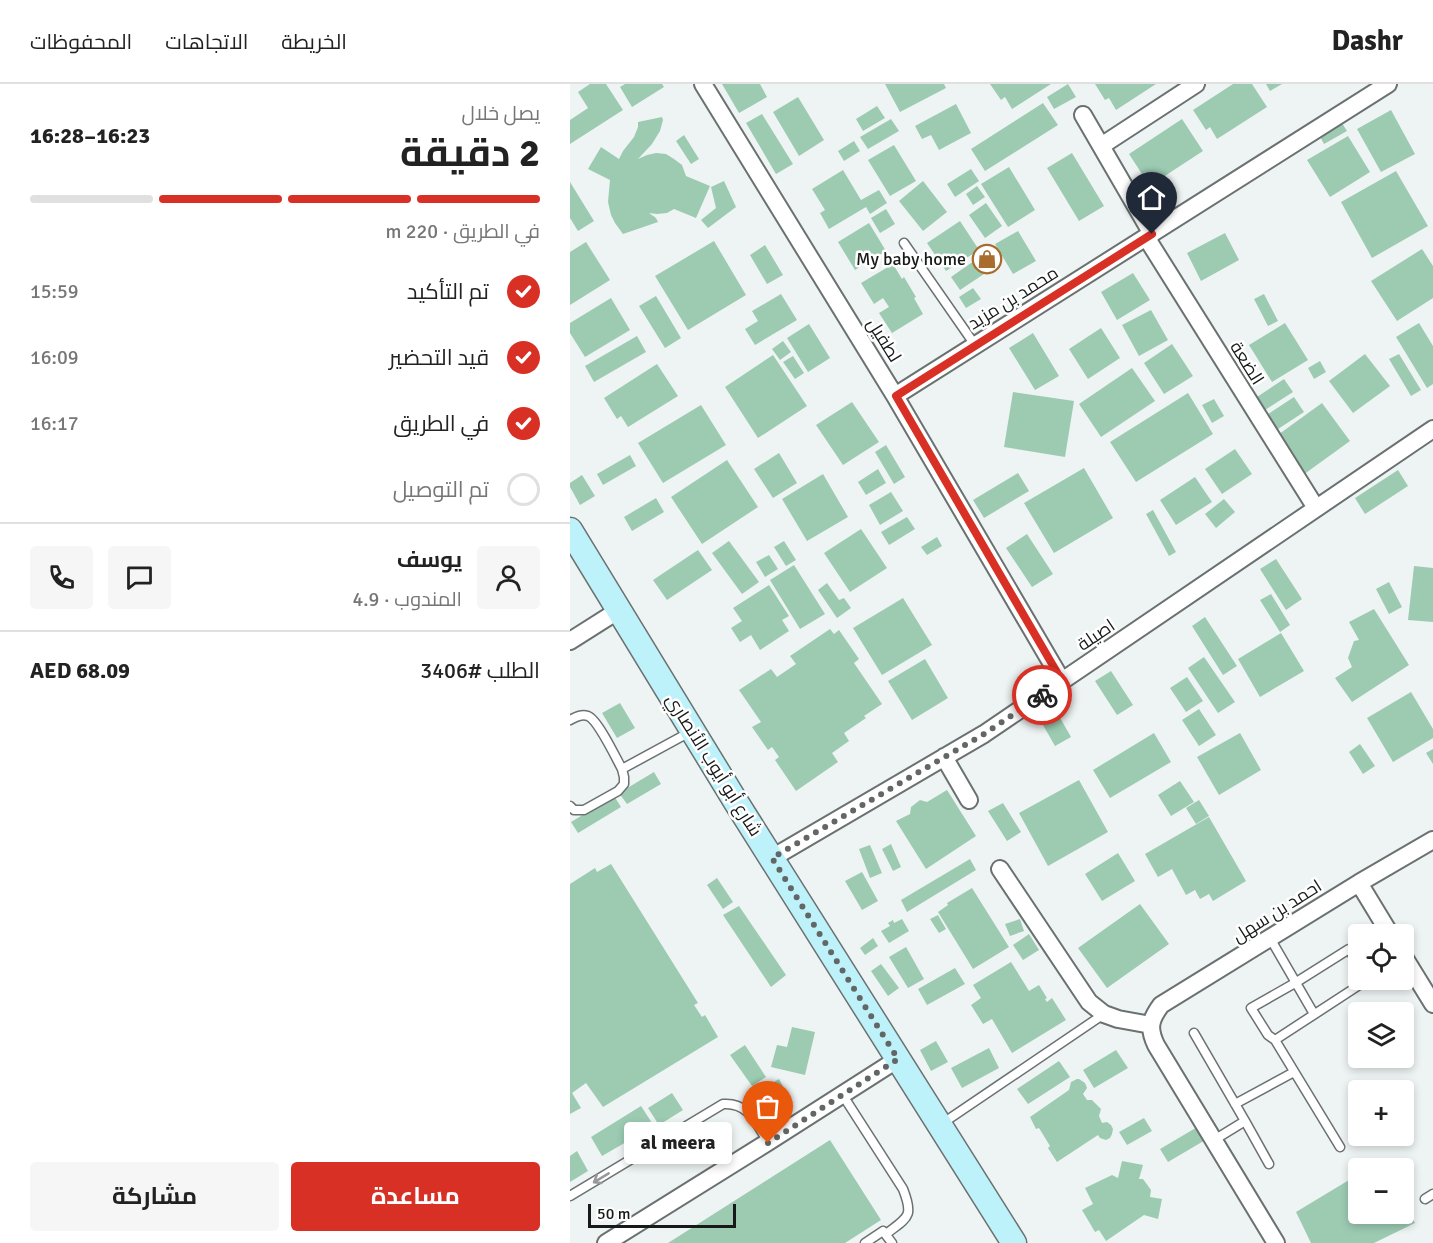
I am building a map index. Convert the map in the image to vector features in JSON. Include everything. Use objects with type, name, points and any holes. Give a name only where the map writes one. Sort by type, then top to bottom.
[{"type":"street","name":"لطفيل","points":[[703,84],[896,396],[1062,681]]},
{"type":"street","points":[[1101,146],[1196,84]]},
{"type":"street","name":"محمد بن مزيد","points":[[896,396],[1388,84]]},
{"type":"street","points":[[1083,115],[1149,235]]},
{"type":"street","name":"الضعة","points":[[1149,235],[1316,508]]},
{"type":"street","name":"اصيلة","points":[[772,858],[984,734],[1433,429]]},
{"type":"street","name":"شارع أبو أيوب الأنصاري","points":[[570,530],[772,858],[1014,1243]]},
{"type":"street","points":[[570,641],[619,610]]},
{"type":"street","points":[[944,757],[969,800]]},
{"type":"street","name":"احمد بن سهل","points":[[1151,1025],[1161,1005],[1433,840]]},
{"type":"street","points":[[1000,869],[1089,1002],[1104,1014],[1151,1025],[1156,1045],[1275,1243]]},
{"type":"street","points":[[1359,883],[1384,924]]},
{"type":"street","points":[[1414,973],[1433,1004]]},
{"type":"street","points":[[606,1243],[898,1059]]},
{"type":"lane","points":[[904,243],[975,345]]},
{"type":"lane","points":[[570,720],[578,716],[586,716],[596,722],[624,777],[624,784],[618,791],[584,810],[574,810],[570,806]]},
{"type":"lane","points":[[621,769],[693,730]]},
{"type":"lane","points":[[1270,939],[1314,1014]]},
{"type":"lane","points":[[1340,1148],[1275,1040],[1268,1035],[1251,1008],[1348,949]]},
{"type":"lane","points":[[1275,1040],[1351,990]]},
{"type":"lane","points":[[940,1125],[1104,1014]]},
{"type":"lane","points":[[1194,1033],[1269,1164]]},
{"type":"lane","points":[[1235,1104],[1294,1072]]},
{"type":"lane","points":[[842,1094],[903,1189],[908,1201],[908,1216],[886,1234]]},
{"type":"lane","points":[[570,1196],[723,1104],[738,1105],[745,1109],[768,1143]]},
{"type":"lane","points":[[1214,1140],[1245,1121]]},
{"type":"lane","points":[[1425,1199],[1433,1194]]},
{"type":"lane","points":[[621,1243],[631,1227]]},
{"type":"lane","points":[[865,1243],[884,1231],[892,1243]]},
{"type":"building","points":[[590,84],[606,84],[623,110],[570,144],[570,120],[588,108],[578,92]]},
{"type":"building","points":[[625,84],[662,84],[664,87],[632,107],[620,87]]},
{"type":"building","points":[[722,84],[760,84],[767,97],[739,113]]},
{"type":"building","points":[[885,84],[944,84],[946,88],[900,112]]},
{"type":"building","points":[[990,84],[1051,84],[1012,109],[1005,97],[1001,100]]},
{"type":"building","points":[[1068,84],[1076,97],[1054,109],[1047,97]]},
{"type":"building","points":[[1095,84],[1156,84],[1116,110],[1109,98],[1105,100]]},
{"type":"building","points":[[1233,84],[1252,84],[1267,107],[1217,139],[1210,127],[1206,130],[1193,110]]},
{"type":"building","points":[[1266,84],[1282,84],[1270,91]]},
{"type":"building","points":[[798,97],[824,140],[799,156],[773,112]]},
{"type":"building","points":[[1043,103],[1058,125],[985,171],[971,149]]},
{"type":"building","points":[[956,104],[971,133],[939,150],[931,135],[922,139],[915,126]]},
{"type":"building","points":[[877,106],[885,118],[863,131],[856,119]]},
{"type":"building","points":[[1391,110],[1415,154],[1381,172],[1357,129]]},
{"type":"building","points":[[762,114],[793,164],[776,174],[746,123]]},
{"type":"building","points":[[662,117],[660,131],[638,159],[656,153],[666,154],[682,165],[686,176],[710,186],[696,218],[674,209],[667,213],[649,213],[658,222],[623,234],[611,215],[608,202],[610,180],[588,169],[601,147],[619,159],[634,137],[638,122]]},
{"type":"building","points":[[891,119],[899,131],[868,149],[860,137]]},
{"type":"building","points":[[1182,119],[1203,151],[1154,183],[1146,172],[1142,174],[1129,154]]},
{"type":"building","points":[[1340,120],[1347,131],[1324,144],[1318,133]]},
{"type":"building","points":[[684,135],[699,159],[691,164],[676,141]]},
{"type":"building","points":[[1348,136],[1370,172],[1330,197],[1307,160]]},
{"type":"building","points":[[854,141],[860,151],[844,161],[838,151]]},
{"type":"building","points":[[894,145],[916,181],[890,196],[868,160]]},
{"type":"building","points":[[1072,153],[1104,206],[1079,221],[1047,168]]},
{"type":"building","points":[[1009,167],[1035,210],[1008,227],[981,184]]},
{"type":"building","points":[[971,169],[979,181],[955,197],[947,184]]},
{"type":"building","points":[[843,170],[861,200],[879,190],[887,203],[870,214],[866,207],[829,229],[820,213],[825,210],[812,189]]},
{"type":"building","points":[[1396,171],[1428,226],[1372,258],[1341,202]]},
{"type":"building","points":[[724,181],[736,207],[708,228],[701,220],[716,208],[711,187]]},
{"type":"building","points":[[923,181],[947,212],[923,231],[899,201]]},
{"type":"building","points":[[570,182],[594,221],[578,231],[570,218]]},
{"type":"building","points":[[977,186],[985,197],[973,205],[966,194]]},
{"type":"building","points":[[986,203],[1002,226],[985,238],[969,215]]},
{"type":"building","points":[[886,209],[895,224],[880,233],[871,218]]},
{"type":"building","points":[[960,221],[979,250],[946,271],[927,243]]},
{"type":"building","points":[[869,223],[886,251],[855,270],[838,242]]},
{"type":"building","points":[[1018,231],[1036,261],[1013,274],[995,244]]},
{"type":"building","points":[[1225,233],[1239,260],[1201,281],[1187,253]]},
{"type":"building","points":[[714,241],[746,295],[688,330],[655,276]]},
{"type":"building","points":[[586,242],[610,280],[570,305],[570,252]]},
{"type":"building","points":[[765,245],[783,275],[767,284],[750,255]]},
{"type":"building","points":[[1422,249],[1433,266],[1433,298],[1397,321],[1371,281]]},
{"type":"building","points":[[981,256],[990,270],[960,290],[951,277]]},
{"type":"building","points":[[893,264],[916,297],[914,298],[923,314],[892,333],[879,313],[889,307],[883,298],[874,304],[861,283]]},
{"type":"building","points":[[1133,273],[1150,300],[1117,320],[1101,292]]},
{"type":"building","points":[[973,288],[981,299],[966,308],[959,297]]},
{"type":"building","points":[[781,294],[797,320],[755,345],[745,329],[758,321],[752,311]]},
{"type":"building","points":[[1264,294],[1278,321],[1268,326],[1254,299]]},
{"type":"building","points":[[656,296],[681,338],[665,348],[639,306]]},
{"type":"building","points":[[611,298],[630,330],[585,357],[570,333],[570,323]]},
{"type":"building","points":[[1151,310],[1168,340],[1139,356],[1122,325]]},
{"type":"building","points":[[1285,323],[1308,360],[1272,382],[1249,345]]},
{"type":"building","points":[[1419,323],[1433,346],[1433,384],[1427,388],[1396,337]]},
{"type":"building","points":[[809,324],[830,358],[808,372],[787,338]]},
{"type":"building","points":[[1101,328],[1120,358],[1088,379],[1069,349]]},
{"type":"building","points":[[1033,333],[1059,376],[1035,390],[1009,348]]},
{"type":"building","points":[[637,336],[646,352],[594,382],[585,366]]},
{"type":"building","points":[[783,341],[791,352],[780,360],[772,349]]},
{"type":"building","points":[[1172,344],[1193,376],[1164,394],[1144,363]]},
{"type":"building","points":[[1365,354],[1390,386],[1353,413],[1329,381]]},
{"type":"building","points":[[1399,354],[1421,390],[1411,396],[1389,359]]},
{"type":"building","points":[[773,355],[807,406],[758,438],[725,387]]},
{"type":"building","points":[[793,356],[804,373],[795,379],[783,362]]},
{"type":"building","points":[[1320,361],[1326,372],[1314,379],[1308,368]]},
{"type":"building","points":[[657,364],[678,396],[628,427],[621,416],[617,419],[604,398]]},
{"type":"building","points":[[1132,368],[1155,401],[1101,437],[1079,404]]},
{"type":"building","points":[[1284,379],[1293,392],[1262,412],[1254,399]]},
{"type":"building","points":[[1013,392],[1074,401],[1065,457],[1004,447]]},
{"type":"building","points":[[1188,393],[1213,434],[1136,482],[1110,442]]},
{"type":"building","points":[[1294,397],[1304,412],[1272,433],[1262,418]]},
{"type":"building","points":[[1214,399],[1224,416],[1212,423],[1202,405]]},
{"type":"building","points":[[852,402],[879,442],[843,465],[816,425]]},
{"type":"building","points":[[1322,403],[1350,441],[1303,475],[1275,437]]},
{"type":"building","points":[[701,405],[726,445],[663,483],[638,443]]},
{"type":"building","points":[[886,445],[905,477],[894,484],[875,452]]},
{"type":"building","points":[[1235,449],[1252,474],[1222,494],[1205,469]]},
{"type":"building","points":[[779,453],[797,483],[773,498],[754,469]]},
{"type":"building","points":[[630,455],[636,466],[603,485],[597,474]]},
{"type":"building","points":[[727,460],[758,507],[702,544],[671,497]]},
{"type":"building","points":[[1084,468],[1113,518],[1054,553],[1024,503]]},
{"type":"building","points":[[878,469],[886,483],[866,495],[858,482]]},
{"type":"building","points":[[1398,470],[1408,486],[1365,514],[1355,498]]},
{"type":"building","points":[[1018,473],[1029,491],[984,518],[973,500]]},
{"type":"building","points":[[823,474],[848,517],[807,541],[782,499]]},
{"type":"building","points":[[582,475],[595,496],[580,505],[570,483]]},
{"type":"building","points":[[1195,477],[1212,502],[1176,525],[1160,500]]},
{"type":"building","points":[[891,492],[903,511],[880,525],[869,505]]},
{"type":"building","points":[[656,498],[664,512],[632,531],[624,517]]},
{"type":"building","points":[[1224,499],[1235,512],[1216,528],[1205,514]]},
{"type":"building","points":[[1153,510],[1176,552],[1169,556],[1146,514]]},
{"type":"building","points":[[907,517],[915,529],[889,545],[881,532]]},
{"type":"building","points":[[861,529],[887,568],[850,592],[824,553]]},
{"type":"building","points":[[1027,534],[1053,574],[1032,587],[1006,548]]},
{"type":"building","points":[[937,537],[942,546],[927,555],[921,547]]},
{"type":"building","points":[[729,541],[759,582],[742,594],[712,553]]},
{"type":"building","points":[[784,541],[796,560],[786,566],[774,547]]},
{"type":"building","points":[[698,550],[712,570],[667,600],[653,580]]},
{"type":"building","points":[[769,555],[778,569],[765,577],[756,562]]},
{"type":"building","points":[[1276,559],[1302,599],[1286,610],[1260,569]]},
{"type":"building","points":[[794,565],[825,614],[800,629],[770,580]]},
{"type":"building","points":[[1414,566],[1433,568],[1433,622],[1408,620]]},
{"type":"building","points":[[1389,582],[1402,607],[1389,614],[1376,589]]},
{"type":"building","points":[[827,583],[839,600],[844,598],[851,608],[837,618],[818,590]]},
{"type":"building","points":[[769,585],[789,616],[782,620],[789,631],[760,650],[751,635],[740,642],[731,628],[742,621],[733,608]]},
{"type":"building","points":[[1271,594],[1290,625],[1280,632],[1260,600]]},
{"type":"building","points":[[903,598],[932,645],[882,675],[853,628]]},
{"type":"building","points":[[1374,609],[1409,665],[1352,702],[1335,678],[1352,667],[1348,658],[1354,641],[1359,640],[1349,622]]},
{"type":"building","points":[[1205,617],[1237,666],[1223,675],[1192,626]]},
{"type":"building","points":[[830,629],[834,634],[839,630],[859,659],[854,663],[882,704],[844,733],[849,741],[832,753],[838,762],[796,791],[775,760],[779,757],[772,747],[768,750],[752,727],[761,722],[739,690],[771,669],[777,677],[796,664],[790,656]]},
{"type":"building","points":[[1281,633],[1304,671],[1260,697],[1238,659]]},
{"type":"building","points":[[1204,657],[1235,702],[1218,713],[1188,668]]},
{"type":"building","points":[[925,659],[948,698],[912,720],[888,681]]},
{"type":"building","points":[[1111,671],[1133,705],[1117,715],[1095,681]]},
{"type":"building","points":[[1187,677],[1203,701],[1186,712],[1170,688]]},
{"type":"building","points":[[1411,692],[1433,729],[1433,738],[1393,762],[1367,718]]},
{"type":"building","points":[[620,703],[635,728],[617,738],[602,713]]},
{"type":"building","points":[[1055,709],[1071,737],[1055,746],[1039,718]]},
{"type":"building","points":[[1199,709],[1216,735],[1199,746],[1182,720]]},
{"type":"building","points":[[1154,733],[1171,762],[1110,798],[1093,770]]},
{"type":"building","points":[[1240,733],[1261,770],[1219,795],[1197,757]]},
{"type":"building","points":[[1360,744],[1375,766],[1363,774],[1349,752]]},
{"type":"building","points":[[1433,749],[1433,764],[1426,753]]},
{"type":"building","points":[[654,772],[661,784],[627,804],[619,793]]},
{"type":"building","points":[[1079,780],[1108,832],[1048,866],[1019,813]]},
{"type":"building","points":[[1180,781],[1194,802],[1171,816],[1158,795]]},
{"type":"building","points":[[947,790],[976,836],[926,869],[896,821],[910,814],[911,807],[920,800],[927,802]]},
{"type":"building","points":[[614,796],[621,807],[578,833],[571,822]]},
{"type":"building","points":[[1199,800],[1209,816],[1196,824],[1186,808]]},
{"type":"building","points":[[1003,803],[1021,832],[1007,841],[988,811]]},
{"type":"building","points":[[1209,817],[1246,881],[1213,901],[1209,894],[1200,899],[1195,890],[1186,895],[1172,869],[1158,877],[1145,854]]},
{"type":"building","points":[[891,844],[901,867],[893,871],[882,849]]},
{"type":"building","points":[[870,845],[882,873],[870,878],[859,849]]},
{"type":"building","points":[[1118,853],[1135,881],[1102,901],[1085,874]]},
{"type":"building","points":[[970,859],[976,870],[907,912],[901,900]]},
{"type":"building","points":[[611,864],[698,1003],[694,1005],[702,1017],[705,1015],[718,1037],[603,1107],[586,1083],[572,1093],[581,1108],[570,1114],[570,884],[595,868],[597,872]]},
{"type":"building","points":[[862,872],[878,901],[862,910],[845,881]]},
{"type":"building","points":[[717,878],[733,902],[723,909],[707,885]]},
{"type":"building","points":[[972,888],[1009,947],[973,969],[938,912],[948,905],[947,903]]},
{"type":"building","points":[[1140,904],[1169,944],[1107,988],[1078,948]]},
{"type":"building","points":[[739,906],[786,975],[771,987],[723,915]]},
{"type":"building","points":[[938,915],[946,929],[939,933],[930,919]]},
{"type":"building","points":[[902,919],[909,931],[889,943],[881,931],[890,926],[888,923],[893,920],[894,923]]},
{"type":"building","points":[[1020,919],[1024,931],[1010,936],[1005,924]]},
{"type":"building","points":[[1029,934],[1039,950],[1023,960],[1013,945]]},
{"type":"building","points":[[873,938],[878,946],[865,955],[860,948]]},
{"type":"building","points":[[906,947],[924,979],[908,988],[889,957]]},
{"type":"building","points":[[1011,962],[1029,991],[1039,985],[1047,1002],[1052,998],[1066,1020],[1012,1053],[992,1019],[983,1024],[971,1005],[981,998],[973,985]]},
{"type":"building","points":[[881,964],[899,988],[888,996],[871,971]]},
{"type":"building","points":[[955,968],[965,984],[927,1005],[918,989]]},
{"type":"building","points":[[792,1027],[815,1032],[805,1075],[771,1067],[777,1045],[787,1047]]},
{"type":"building","points":[[936,1041],[948,1062],[931,1071],[920,1050]]},
{"type":"building","points":[[745,1045],[766,1077],[752,1086],[730,1055]]},
{"type":"building","points":[[989,1048],[999,1068],[962,1088],[951,1068]]},
{"type":"building","points":[[1116,1050],[1128,1068],[1094,1088],[1083,1070]]},
{"type":"building","points":[[1059,1061],[1070,1077],[1028,1104],[1017,1089]]},
{"type":"building","points":[[779,1079],[786,1092],[754,1111],[747,1098]]},
{"type":"building","points":[[1077,1079],[1085,1083],[1087,1088],[1083,1094],[1087,1100],[1092,1100],[1101,1109],[1099,1116],[1102,1123],[1107,1122],[1111,1125],[1112,1134],[1106,1140],[1098,1135],[1057,1162],[1048,1148],[1050,1146],[1039,1128],[1036,1129],[1030,1117],[1069,1090],[1071,1082]]},
{"type":"building","points":[[672,1093],[683,1110],[659,1125],[648,1108]]},
{"type":"building","points":[[641,1106],[654,1126],[602,1156],[591,1137]]},
{"type":"building","points":[[1144,1118],[1152,1131],[1127,1145],[1119,1132]]},
{"type":"building","points":[[1199,1126],[1207,1139],[1168,1162],[1160,1149]]},
{"type":"building","points":[[830,1140],[881,1220],[845,1243],[668,1243]]},
{"type":"building","points":[[577,1151],[588,1171],[570,1182],[570,1156]]},
{"type":"building","points":[[1122,1161],[1143,1165],[1139,1179],[1143,1179],[1151,1190],[1150,1197],[1162,1199],[1158,1219],[1144,1215],[1106,1241],[1099,1230],[1095,1232],[1082,1210],[1093,1204],[1085,1188],[1112,1175],[1118,1178]]},
{"type":"building","points":[[1348,1181],[1348,1224],[1413,1224],[1374,1243],[1311,1243],[1296,1212]]},
{"type":"way so far","points":[[768,1143],[898,1059],[772,858],[984,734],[1042,695]]},
{"type":"place","name":"My baby home","points":[[987,259]]},
{"type":"place","name":"al meera","points":[[768,1143]]},
{"type":"route","points":[[1042,695],[1062,681],[896,396],[1152,234]]}]
